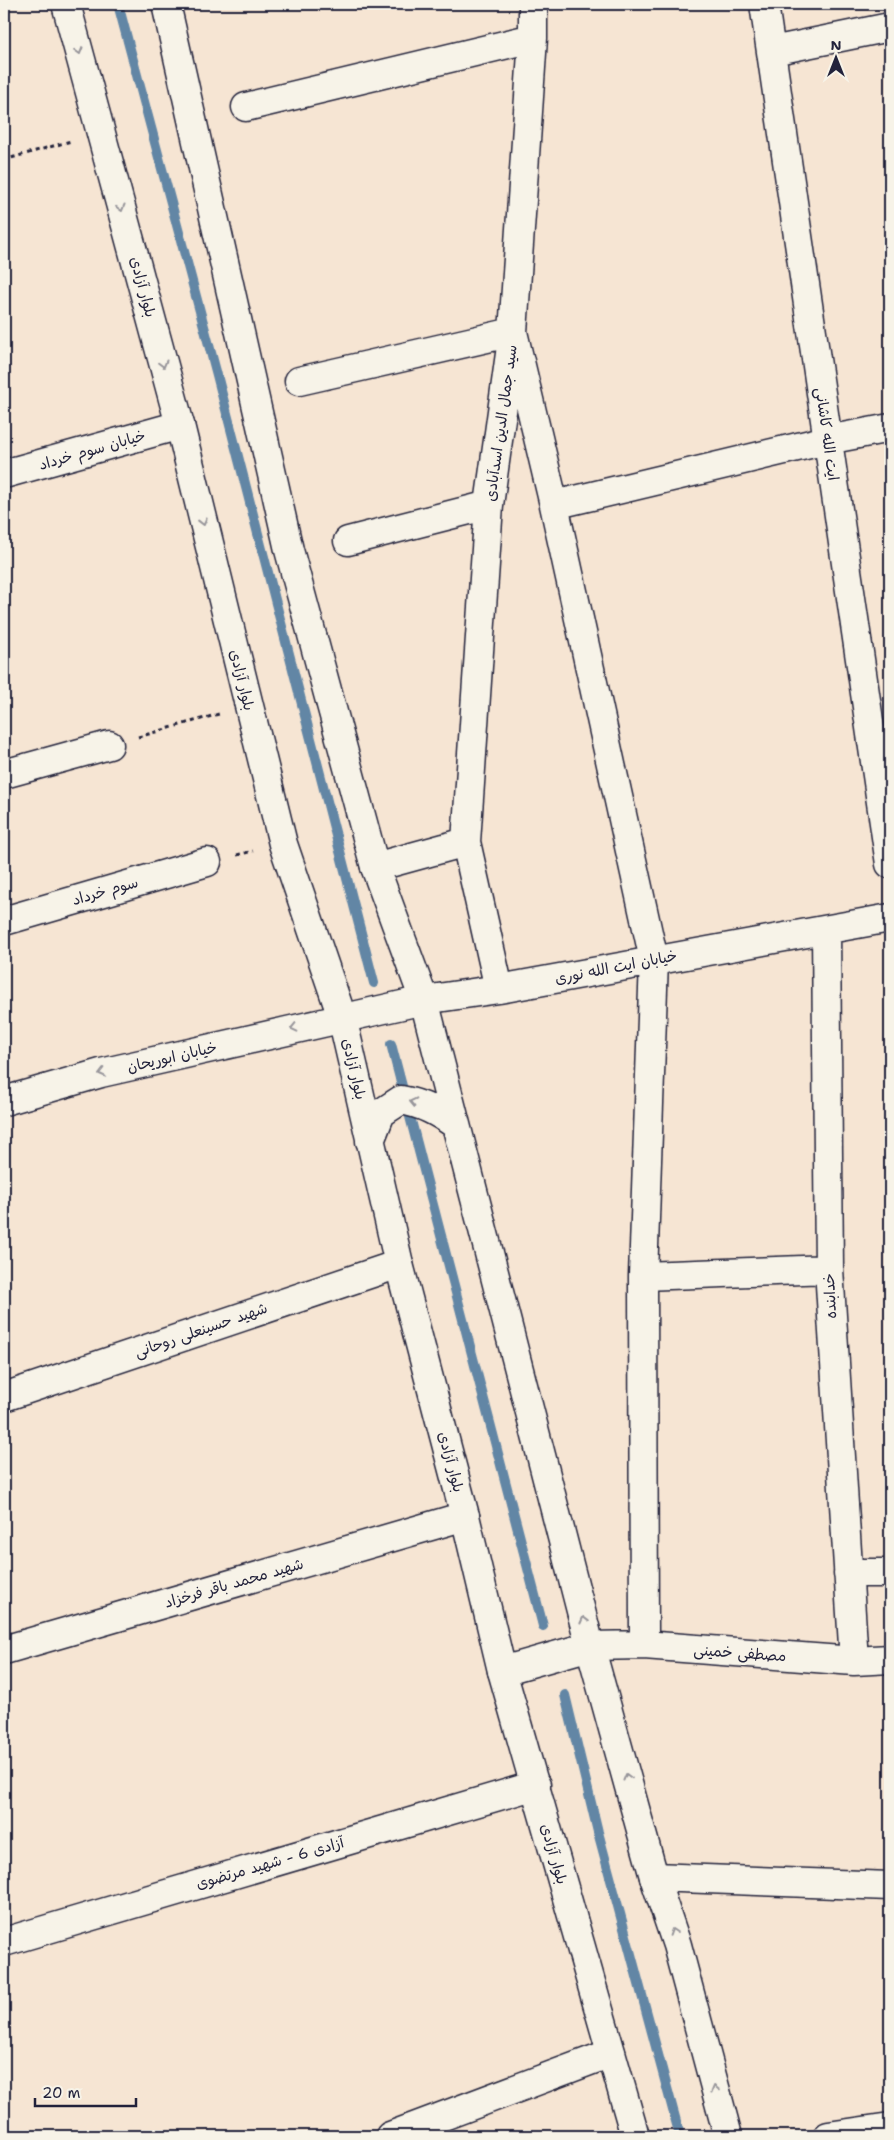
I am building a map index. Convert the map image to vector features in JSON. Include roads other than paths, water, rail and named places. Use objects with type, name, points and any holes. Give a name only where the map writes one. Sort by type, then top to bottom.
[{"type":"street","name":"بلوار آزادی","points":[[66,4],[180,425],[283,844],[342,1017],[399,1264],[465,1516],[502,1671],[635,2136]]},
{"type":"street","points":[[166,4],[289,550],[375,866],[424,1000],[590,1646],[654,1877],[677,1946],[728,2136]]},
{"type":"street","name":"سید جمال الدین اسدآبادی","points":[[499,989],[466,842],[489,505],[513,332],[533,38],[533,4]]},
{"type":"street","name":"ایت الله کاشانی","points":[[764,4],[827,440],[879,715],[890,864]]},
{"type":"street","points":[[772,51],[890,27]]},
{"type":"street","points":[[246,106],[533,38]]},
{"type":"street","points":[[299,381],[513,332],[554,505],[654,960],[643,1276],[644,1645]]},
{"type":"street","name":"خیابان سوم خرداد","points":[[4,474],[180,425]]},
{"type":"street","points":[[554,505],[827,440],[890,428]]},
{"type":"street","points":[[348,541],[489,505]]},
{"type":"street","points":[[4,774],[109,745]]},
{"type":"street","points":[[375,866],[466,842]]},
{"type":"street","name":"سوم خرداد","points":[[4,921],[207,862]]},
{"type":"street","name":"خیابان ایت الله نوری","points":[[342,1017],[424,1000],[499,989],[890,918]]},
{"type":"street","name":"خدابنده","points":[[826,930],[829,1269],[854,1661]]},
{"type":"street","name":"خیابان ابوریحان","points":[[4,1101],[101,1073],[342,1017]]},
{"type":"street","points":[[370,1141],[382,1113],[402,1100],[419,1103],[436,1111],[456,1125]]},
{"type":"street","name":"شهید حسینعلی روحانی","points":[[4,1397],[399,1264]]},
{"type":"street","points":[[643,1276],[829,1269]]},
{"type":"street","name":"شهید محمد باقر فرخزاد","points":[[4,1650],[465,1516]]},
{"type":"street","points":[[848,1573],[890,1573]]},
{"type":"street","name":"مصطفی خمینی","points":[[502,1671],[590,1646],[644,1645],[854,1661],[890,1660]]},
{"type":"street","name":"آزادی 6 - شهید مرتضوی","points":[[4,1942],[536,1785]]},
{"type":"street","points":[[654,1877],[890,1886]]},
{"type":"street","points":[[390,2136],[611,2053]]},
{"type":"street","points":[[828,2136],[890,2127]]},
{"type":"waterway","points":[[118,4],[217,375],[374,983]]},
{"type":"waterway","points":[[391,1044],[543,1626]]},
{"type":"waterway","points":[[565,1695],[598,1832],[680,2136]]}]
